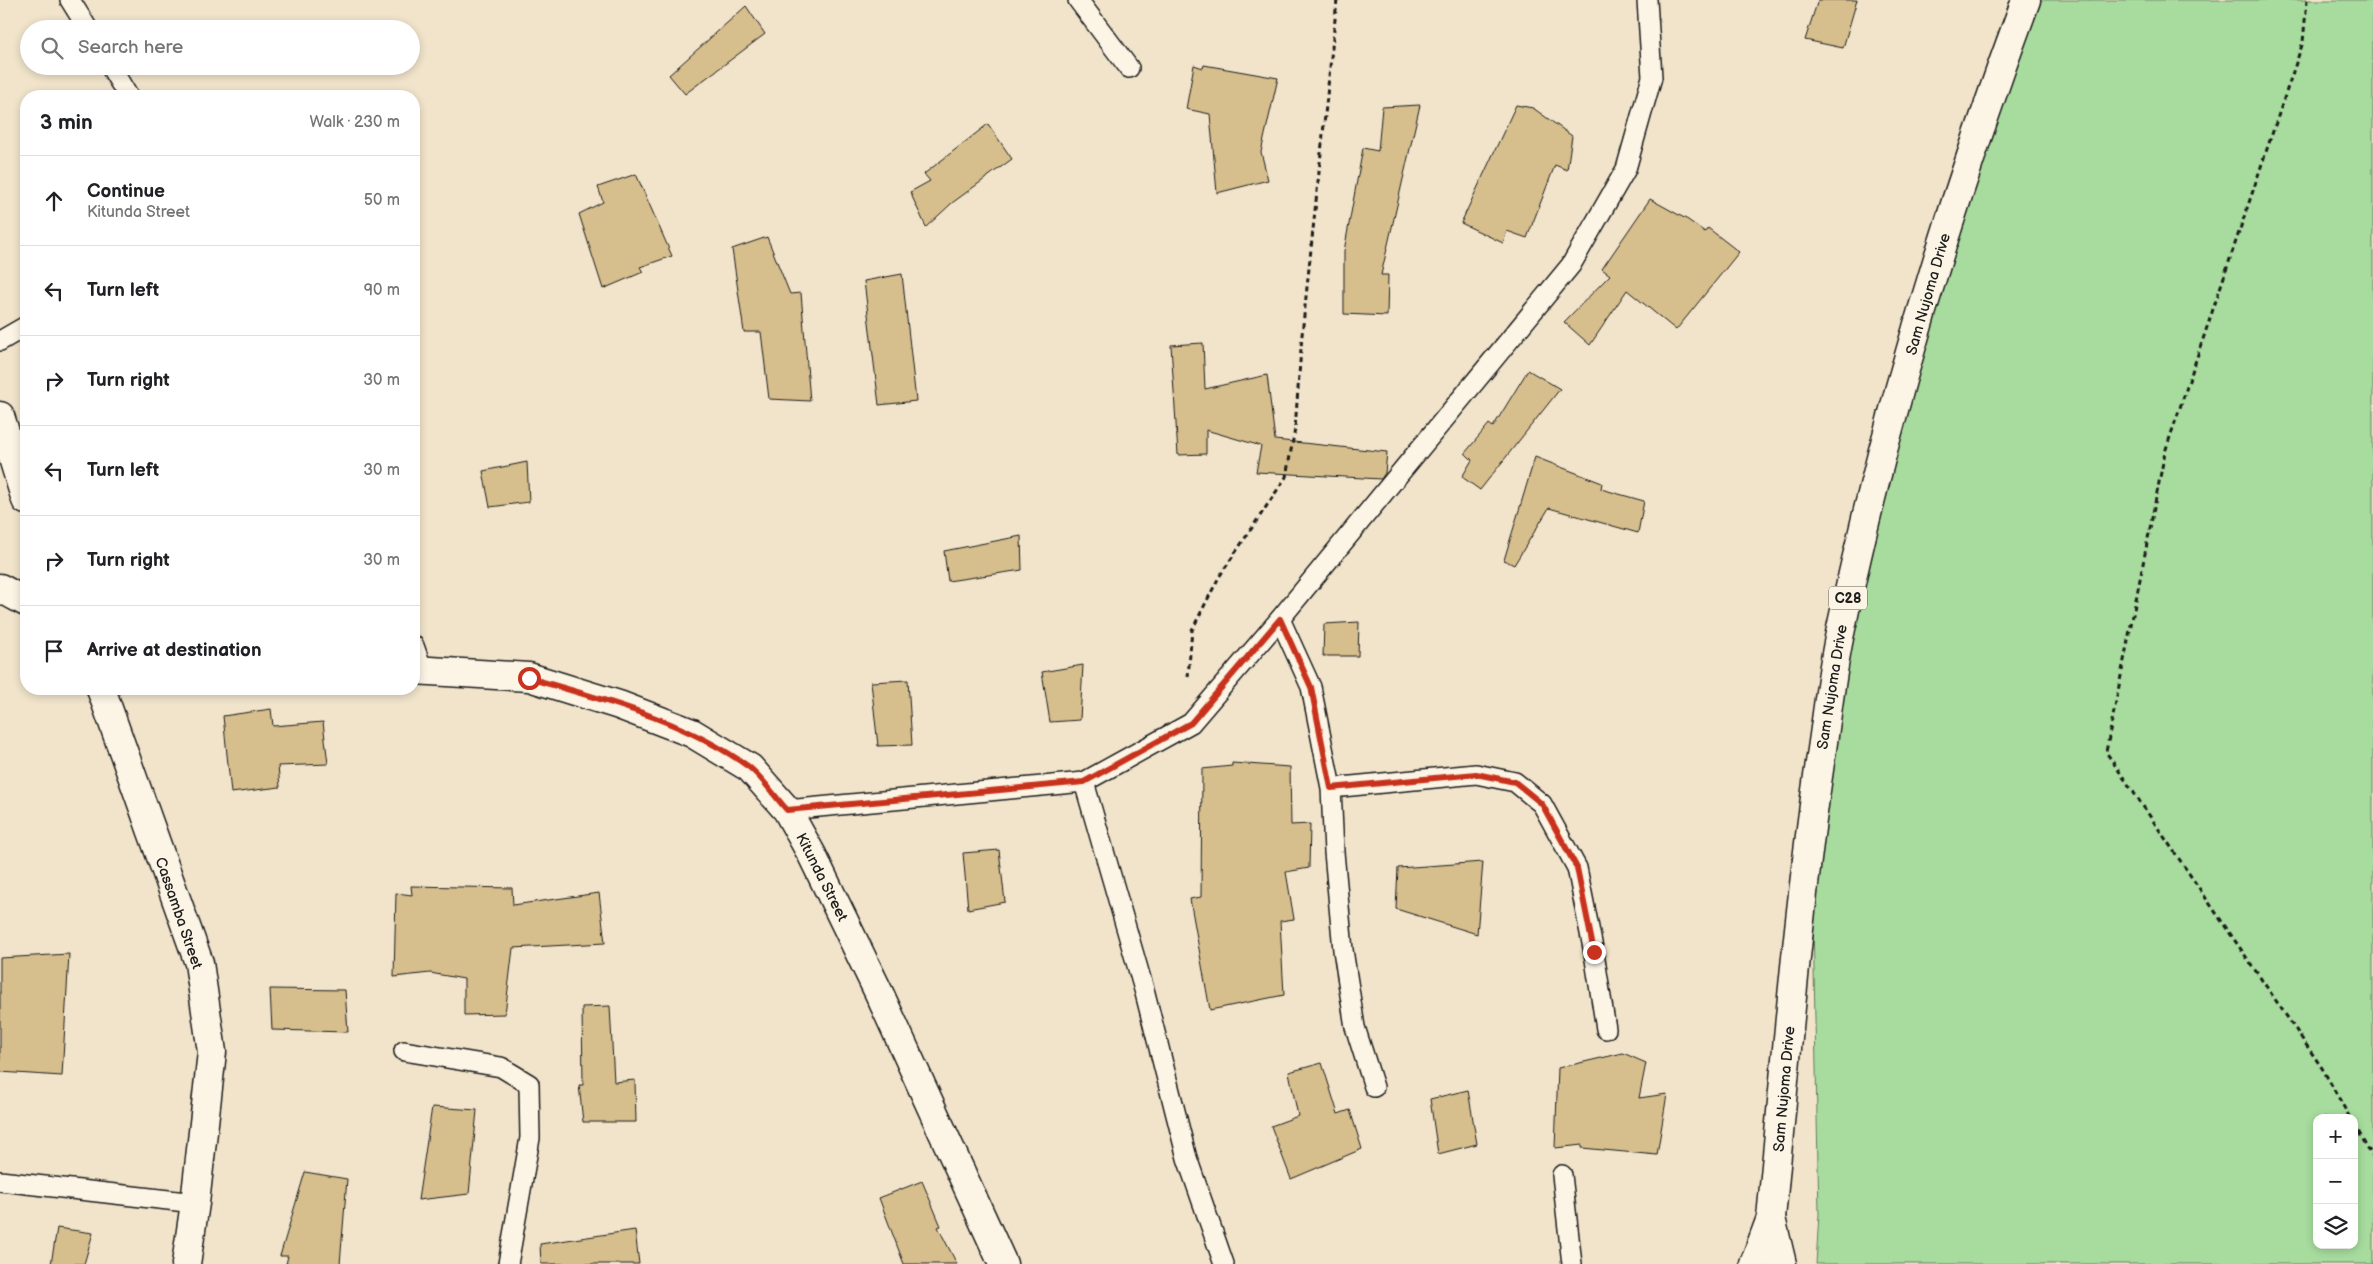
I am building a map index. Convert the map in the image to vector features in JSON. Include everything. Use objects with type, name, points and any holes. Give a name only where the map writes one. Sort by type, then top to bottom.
[{"type":"street","name":"Sam Nujoma Drive","points":[[1754,1264],[1771,1218],[1811,823],[1838,640],[1886,438],[1942,242],[1988,104],[2026,0]]},
{"type":"street","points":[[0,416],[20,481]]},
{"type":"street","points":[[0,588],[20,599]]},
{"type":"street","name":"Kitunda Street","points":[[420,662],[529,678],[619,705],[692,733],[750,768],[787,810],[812,855],[879,993],[1003,1264]]},
{"type":"street","name":"Cassamba Street","points":[[103,695],[199,963],[212,1052],[195,1204],[186,1264]]},
{"type":"street","name":"Sam Nujoma Drive","points":[[1771,1218],[1782,1264]]},
{"type":"lane","points":[[70,0],[82,20]]},
{"type":"lane","points":[[1078,0],[1129,68]]},
{"type":"lane","points":[[787,810],[1084,782],[1191,723],[1280,619],[1571,265],[1626,169],[1652,77],[1647,0]]},
{"type":"lane","points":[[115,75],[124,90]]},
{"type":"lane","points":[[0,341],[20,329]]},
{"type":"lane","points":[[1280,619],[1311,687],[1331,788],[1334,852],[1343,950],[1355,1027],[1374,1087]]},
{"type":"lane","points":[[1331,788],[1476,774],[1515,782],[1542,804],[1577,868],[1594,952],[1606,1029]]},
{"type":"lane","points":[[1084,782],[1145,993],[1187,1158],[1224,1264]]},
{"type":"lane","points":[[404,1051],[501,1067],[529,1084],[530,1138],[508,1264]]},
{"type":"lane","points":[[1562,1175],[1572,1264]]},
{"type":"lane","points":[[0,1181],[195,1204]]},
{"type":"path","points":[[1191,723],[1188,673],[1192,630],[1219,577],[1286,477],[1295,429],[1302,335],[1337,0]]},
{"type":"path","points":[[2307,0],[2303,42],[2165,452],[2106,752],[2322,1068],[2348,1114]]},
{"type":"path","points":[[2358,1131],[2373,1157]]},
{"type":"green space","points":[[2027,0],[2373,0],[2373,1264],[1816,1264],[1819,1214],[1811,823],[1838,640]]},
{"type":"building","points":[[1818,0],[1857,0],[1843,48],[1805,40]]},
{"type":"building","points":[[746,6],[765,34],[685,94],[669,75]]},
{"type":"building","points":[[1194,65],[1203,68],[1204,65],[1278,78],[1261,152],[1268,180],[1217,193],[1210,114],[1186,109]]},
{"type":"building","points":[[1420,105],[1381,275],[1388,275],[1387,316],[1344,314],[1344,251],[1363,148],[1378,151],[1382,107]]},
{"type":"building","points":[[1516,105],[1533,108],[1572,136],[1567,170],[1555,165],[1527,238],[1507,231],[1503,243],[1461,223]]},
{"type":"building","points":[[988,124],[1012,159],[952,203],[926,227],[910,192],[930,181],[924,174]]},
{"type":"building","points":[[636,174],[672,256],[640,267],[643,272],[603,289],[579,214],[603,202],[598,187]]},
{"type":"building","points":[[1650,199],[1688,220],[1705,232],[1708,228],[1739,252],[1676,330],[1627,290],[1590,345],[1564,322],[1610,275],[1602,269]]},
{"type":"building","points":[[767,237],[790,294],[801,293],[810,401],[769,399],[761,332],[744,332],[732,249]]},
{"type":"building","points":[[902,274],[916,401],[879,405],[864,281]]},
{"type":"building","points":[[1203,343],[1205,389],[1267,375],[1275,440],[1387,452],[1385,473],[1381,479],[1256,472],[1261,446],[1206,430],[1206,454],[1178,455],[1171,345]]},
{"type":"building","points":[[1528,370],[1560,389],[1480,490],[1462,477],[1472,460],[1465,453],[1489,424],[1493,427]]},
{"type":"building","points":[[1535,457],[1602,483],[1601,489],[1644,501],[1638,533],[1549,508],[1514,565],[1504,560]]},
{"type":"building","points":[[527,462],[529,502],[490,507],[483,471]]},
{"type":"building","points":[[1021,536],[1022,570],[948,581],[944,551]]},
{"type":"building","points":[[1359,622],[1358,656],[1323,656],[1324,624]]},
{"type":"building","points":[[1083,665],[1080,720],[1050,722],[1042,672]]},
{"type":"building","points":[[908,680],[912,745],[878,746],[871,682]]},
{"type":"building","points":[[271,709],[273,726],[323,722],[328,764],[278,766],[280,787],[231,793],[223,716]]},
{"type":"building","points":[[1232,763],[1290,767],[1291,825],[1310,824],[1309,868],[1286,872],[1294,919],[1280,921],[1284,995],[1210,1010],[1190,899],[1201,897],[1202,769],[1232,766]]},
{"type":"building","points":[[999,850],[1005,902],[968,909],[963,853]]},
{"type":"building","points":[[1483,862],[1477,934],[1396,909],[1398,868]]},
{"type":"building","points":[[411,886],[512,888],[513,905],[599,893],[605,943],[513,948],[505,1014],[464,1015],[464,979],[430,973],[394,977],[396,893],[412,895]]},
{"type":"building","points":[[69,954],[62,1076],[0,1072],[0,958]]},
{"type":"building","points":[[270,989],[345,990],[348,1032],[272,1030]]},
{"type":"building","points":[[610,1006],[614,1082],[635,1080],[636,1122],[583,1122],[579,1085],[583,1085],[582,1007]]},
{"type":"building","points":[[1623,1053],[1646,1063],[1639,1098],[1667,1094],[1657,1155],[1582,1148],[1582,1145],[1555,1148],[1558,1068]]},
{"type":"building","points":[[1322,1063],[1338,1114],[1350,1110],[1362,1149],[1291,1179],[1271,1126],[1298,1116],[1289,1072]]},
{"type":"building","points":[[1468,1090],[1477,1144],[1438,1154],[1430,1099]]},
{"type":"building","points":[[432,1107],[477,1110],[469,1194],[418,1200]]},
{"type":"building","points":[[305,1172],[347,1179],[340,1264],[286,1264],[288,1256],[280,1256]]},
{"type":"building","points":[[922,1181],[941,1226],[938,1227],[957,1264],[904,1264],[879,1198]]},
{"type":"building","points":[[57,1228],[93,1233],[84,1264],[51,1264]]},
{"type":"building","points":[[635,1230],[639,1264],[541,1264],[540,1244]]},
{"type":"route","points":[[529,678],[619,705],[692,733],[750,768],[787,810],[1084,782],[1191,723],[1280,619],[1311,687],[1331,788],[1476,774],[1515,782],[1542,804],[1577,868],[1594,952]]}]
